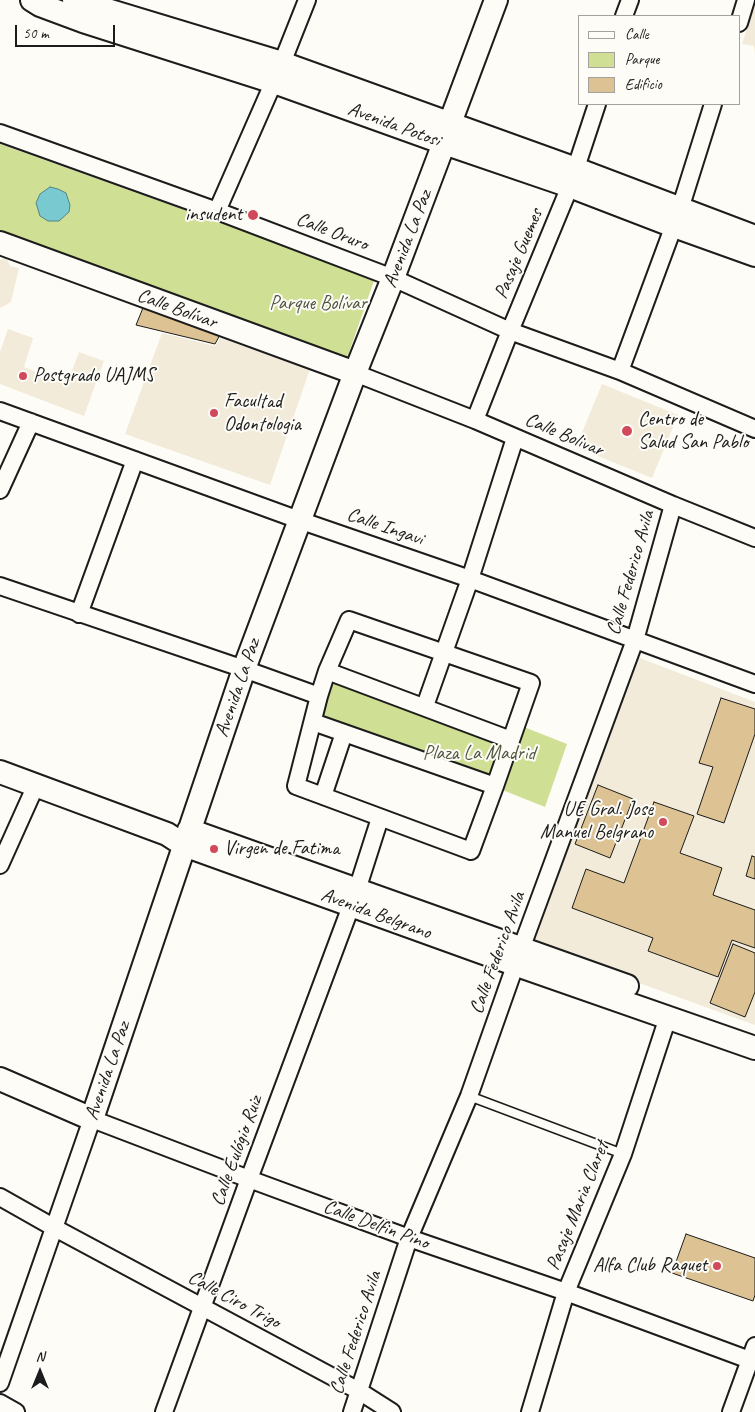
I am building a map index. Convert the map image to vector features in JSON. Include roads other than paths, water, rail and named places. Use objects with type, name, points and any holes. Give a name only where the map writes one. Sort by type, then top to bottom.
[{"type":"street","name":"Avenida Potosi","points":[[32,0],[40,5],[85,7],[278,73],[573,178],[677,218],[755,255]]},
{"type":"street","points":[[217,211],[278,73],[307,0]]},
{"type":"street","name":"Avenida La Paz","points":[[0,1383],[92,1119],[244,669],[355,373],[393,278],[496,0]]},
{"type":"street","points":[[624,15],[630,0]]},
{"type":"street","points":[[740,20],[746,0]]},
{"type":"street","name":"Pasaje Guemes","points":[[475,420],[573,178],[597,105]]},
{"type":"street","points":[[620,371],[677,218],[714,105]]},
{"type":"street","name":"Calle Oruro","points":[[0,133],[217,211],[393,278],[510,331],[620,371],[755,429]]},
{"type":"street","name":"Avenida Potosi","points":[[677,218],[755,238]]},
{"type":"street","name":"Calle Bolívar","points":[[0,243],[355,373]]},
{"type":"street","name":"Calle Bolivar","points":[[355,373],[475,420],[755,538]]},
{"type":"street","name":"Calle Ingavi","points":[[0,411],[755,684]]},
{"type":"street","points":[[0,490],[31,422]]},
{"type":"street","points":[[425,706],[470,580],[515,438]]},
{"type":"street","points":[[79,614],[135,460]]},
{"type":"street","name":"Calle Federico Avila","points":[[352,1412],[409,1238],[469,1096],[635,640],[673,505]]},
{"type":"street","points":[[0,586],[319,696]]},
{"type":"street","points":[[349,620],[531,683],[470,852],[296,786],[327,671],[349,620]]},
{"type":"street","points":[[327,671],[425,706],[511,740]]},
{"type":"street","points":[[313,722],[495,786]]},
{"type":"street","points":[[323,796],[344,733]]},
{"type":"street","name":"Avenida Belgrano","points":[[0,772],[167,834],[187,838],[519,957],[755,1032]]},
{"type":"street","points":[[0,866],[36,785]]},
{"type":"street","name":"Calle Eulógio Ruiz","points":[[164,1412],[354,898],[380,818]]},
{"type":"street","name":"Avenida Belgrano","points":[[519,957],[668,1017],[755,1048]]},
{"type":"street","name":"Pasaje Maria Claret","points":[[530,1412],[566,1292],[622,1154],[668,1017]]},
{"type":"street","name":"Calle Delfin Pino","points":[[0,1079],[92,1119],[409,1238],[753,1356]]},
{"type":"street","name":"Calle Ciro Trigo","points":[[0,1197],[359,1392],[392,1412]]},
{"type":"street","points":[[731,1412],[753,1356]]},
{"type":"street","points":[[0,1403],[16,1412]]},
{"type":"lane","points":[[469,1096],[622,1154]]},
{"type":"water","points":[[50,187],[66,193],[70,205],[69,212],[59,221],[48,221],[40,216],[36,203],[40,194]]},
{"type":"place","name":"insudent","points":[[253,215]]},
{"type":"place","name":"Postgrado UAJMS","points":[[23,376]]},
{"type":"place","name":"Facultad Odontologia","points":[[214,413]]},
{"type":"place","name":"Centro de Salud San Pablo","points":[[627,431]]},
{"type":"place","name":"UE Gral. Jose Manuel Belgrano","points":[[663,822]]},
{"type":"place","name":"Virgen de Fatima","points":[[214,849]]},
{"type":"place","name":"Alfa Club Raquet","points":[[717,1266]]},
{"type":"park label","name":"Parque Bolívar","points":[[318,304]]},
{"type":"park label","name":"Plaza La Madrid","points":[[479,754]]}]
